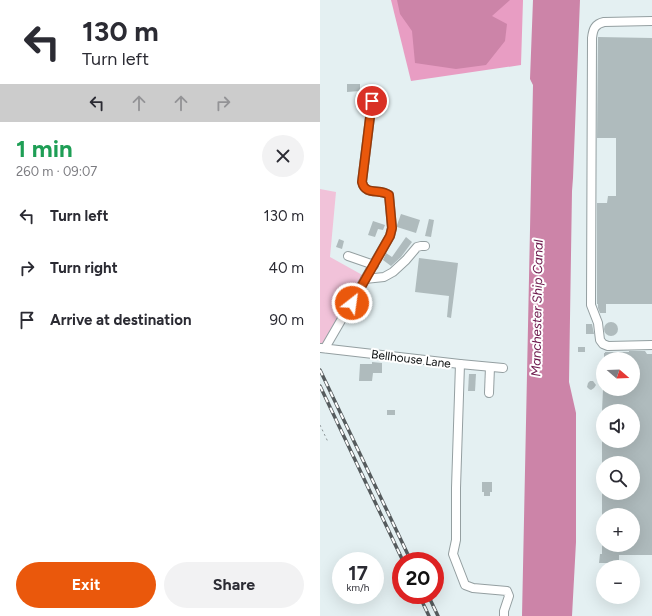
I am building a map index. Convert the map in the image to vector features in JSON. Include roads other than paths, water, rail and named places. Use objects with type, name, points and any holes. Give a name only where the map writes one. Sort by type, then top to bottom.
[{"type":"lane","points":[[652,21],[604,22],[599,23],[593,32],[591,305],[598,323],[600,340],[604,344],[608,346],[652,344]]},
{"type":"lane","points":[[323,348],[374,265],[390,236],[392,228],[389,195],[384,192],[368,191],[362,186],[372,101]]},
{"type":"lane","points":[[365,279],[384,277],[393,272],[417,247],[425,246]]},
{"type":"lane","points":[[348,256],[374,265]]},
{"type":"lane","name":"Bellhouse Lane","points":[[323,348],[503,368]]},
{"type":"lane","points":[[460,364],[456,540],[453,554],[465,584],[474,588],[507,591],[509,596],[504,611],[504,616]]},
{"type":"lane","points":[[489,393],[490,367]]},
{"type":"water","points":[[397,0],[510,0],[492,16],[507,24],[505,41],[486,65],[456,69],[415,63],[412,31],[400,14]]},
{"type":"water","name":"Manchester Ship Canal","points":[[533,0],[580,0],[572,191],[569,382],[576,413],[576,542],[572,616],[522,616],[533,85],[530,79]]},
{"type":"railway","points":[[320,370],[407,552]]},
{"type":"railway","points":[[320,386],[399,552]]},
{"type":"railway","points":[[423,604],[429,616]]},
{"type":"railway","points":[[432,604],[438,616]]}]
